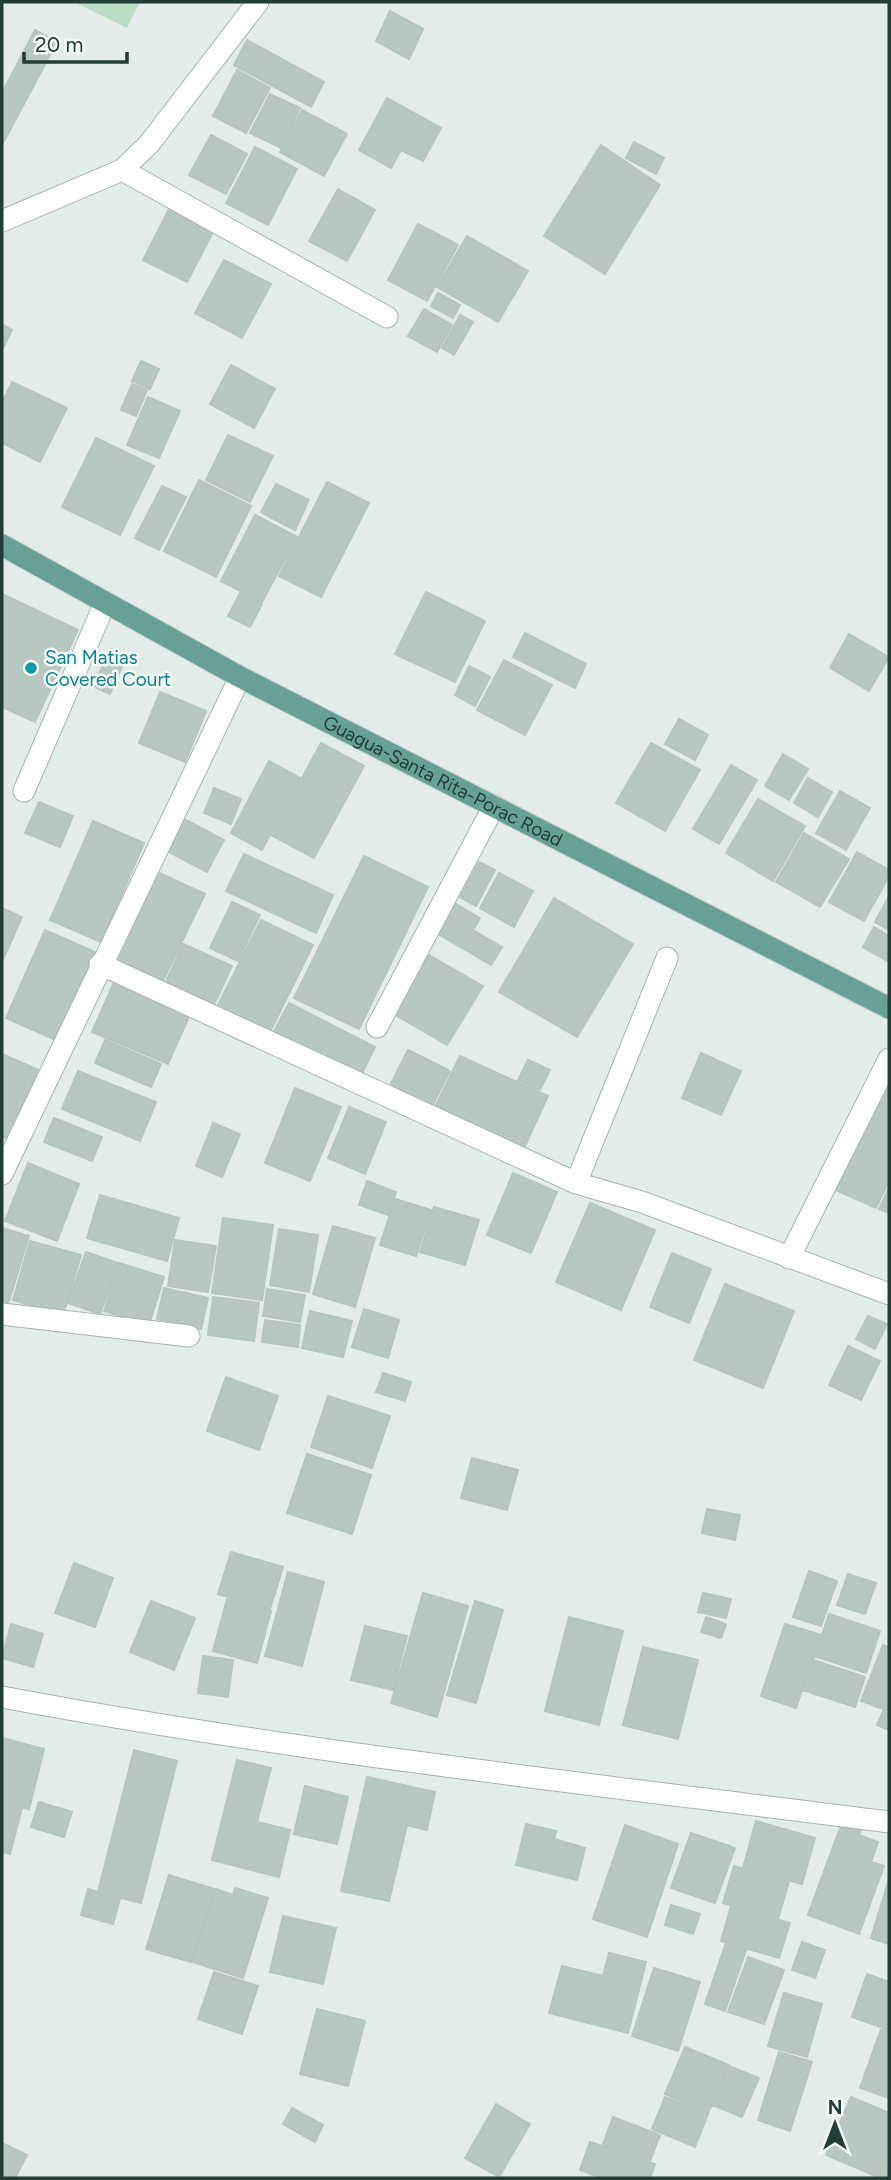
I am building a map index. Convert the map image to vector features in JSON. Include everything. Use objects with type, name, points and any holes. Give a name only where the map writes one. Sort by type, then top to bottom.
[{"type":"main road","name":"Guagua-Santa Rita-Porac Road","points":[[2,545],[240,677],[889,1008]]},
{"type":"street","points":[[2,221],[122,170],[149,144],[258,2]]},
{"type":"street","points":[[122,170],[387,317]]},
{"type":"street","points":[[24,791],[105,603]]},
{"type":"street","points":[[2,1174],[100,964],[240,677]]},
{"type":"street","points":[[377,1027],[494,806]]},
{"type":"street","points":[[576,1183],[667,958]]},
{"type":"street","points":[[100,964],[576,1183],[642,1202],[889,1294]]},
{"type":"street","points":[[789,1258],[889,1059]]},
{"type":"street","points":[[2,1314],[189,1336]]},
{"type":"street","points":[[2,1696],[110,1717],[305,1746],[889,1822]]},
{"type":"green space","points":[[74,2],[140,2],[127,28]]},
{"type":"building","points":[[390,11],[423,29],[409,59],[376,41]]},
{"type":"building","points":[[35,30],[57,42],[2,145],[2,93]]},
{"type":"building","points":[[247,40],[324,82],[311,107],[234,65]]},
{"type":"building","points":[[237,70],[270,88],[246,133],[213,116]]},
{"type":"building","points":[[270,94],[300,108],[281,148],[250,133]]},
{"type":"building","points":[[387,98],[441,128],[423,161],[401,150],[391,168],[359,150]]},
{"type":"building","points":[[302,110],[347,134],[324,176],[280,152]]},
{"type":"building","points":[[211,135],[247,154],[226,194],[189,175]]},
{"type":"building","points":[[634,142],[664,158],[656,174],[626,158]]},
{"type":"building","points":[[601,145],[660,185],[605,274],[544,236]]},
{"type":"building","points":[[255,147],[297,169],[268,225],[226,203]]},
{"type":"building","points":[[338,189],[375,210],[347,261],[309,241]]},
{"type":"building","points":[[169,209],[213,232],[187,282],[143,260]]},
{"type":"building","points":[[418,224],[458,245],[427,301],[388,280]]},
{"type":"building","points":[[467,236],[528,271],[498,322],[437,287]]},
{"type":"building","points":[[224,260],[271,284],[242,338],[195,313]]},
{"type":"building","points":[[438,293],[460,305],[453,318],[431,306]]},
{"type":"building","points":[[424,309],[452,325],[437,352],[408,336]]},
{"type":"building","points":[[460,315],[473,322],[454,355],[442,348]]},
{"type":"building","points":[[2,324],[12,330],[2,350]]},
{"type":"building","points":[[141,361],[159,369],[150,389],[132,381]]},
{"type":"building","points":[[231,365],[275,389],[254,428],[210,404]]},
{"type":"building","points":[[12,382],[67,408],[40,462],[2,443],[2,403]]},
{"type":"building","points":[[132,384],[147,390],[136,416],[121,410]]},
{"type":"building","points":[[148,397],[180,411],[159,458],[127,445]]},
{"type":"building","points":[[228,435],[273,456],[250,502],[206,480]]},
{"type":"building","points":[[96,438],[154,466],[120,535],[62,507]]},
{"type":"building","points":[[199,480],[251,506],[216,577],[164,551]]},
{"type":"building","points":[[327,482],[369,503],[321,597],[279,576]]},
{"type":"building","points":[[276,484],[309,500],[295,530],[261,512]]},
{"type":"building","points":[[162,486],[186,497],[159,550],[135,538]]},
{"type":"building","points":[[255,515],[297,537],[262,602],[221,581]]},
{"type":"building","points":[[426,592],[485,621],[455,682],[395,654]]},
{"type":"building","points":[[240,593],[262,604],[250,627],[228,616]]},
{"type":"building","name":"San Matias Covered Court","points":[[2,594],[78,630],[35,722],[2,707]]},
{"type":"building","points":[[525,633],[586,664],[575,688],[513,657]]},
{"type":"building","points":[[849,634],[889,657],[869,691],[830,668]]},
{"type":"building","points":[[111,649],[127,655],[110,694],[93,686]]},
{"type":"building","points":[[504,660],[552,685],[525,735],[477,710]]},
{"type":"building","points":[[469,666],[490,677],[475,706],[455,695]]},
{"type":"building","points":[[160,692],[206,711],[185,762],[139,743]]},
{"type":"building","points":[[679,719],[708,735],[695,760],[665,744]]},
{"type":"building","points":[[321,743],[364,766],[314,858],[271,835]]},
{"type":"building","points":[[651,743],[700,770],[665,831],[616,803]]},
{"type":"building","points":[[783,754],[808,769],[789,800],[765,786]]},
{"type":"building","points":[[269,761],[300,778],[262,850],[231,833]]},
{"type":"building","points":[[731,765],[757,780],[719,844],[693,829]]},
{"type":"building","points":[[808,778],[832,792],[818,817],[794,803]]},
{"type":"building","points":[[214,788],[241,799],[231,824],[204,813]]},
{"type":"building","points":[[840,791],[870,808],[846,850],[816,833]]},
{"type":"building","points":[[758,799],[805,826],[773,881],[726,853]]},
{"type":"building","points":[[39,802],[73,816],[60,847],[25,833]]},
{"type":"building","points":[[182,818],[224,840],[207,872],[165,850]]},
{"type":"building","points":[[93,821],[144,843],[101,942],[50,920]]},
{"type":"building","points":[[804,833],[849,859],[820,907],[776,882]]},
{"type":"building","points":[[857,852],[889,870],[889,876],[864,921],[829,902]]},
{"type":"building","points":[[244,854],[333,895],[316,933],[226,891]]},
{"type":"building","points":[[364,856],[428,887],[359,1029],[294,998]]},
{"type":"building","points":[[479,862],[495,870],[476,906],[460,897]]},
{"type":"building","points":[[155,871],[205,894],[161,985],[111,961]]},
{"type":"building","points":[[499,873],[533,891],[514,927],[480,908]]},
{"type":"building","points":[[889,896],[889,930],[875,922]]},
{"type":"building","points":[[554,898],[633,944],[577,1037],[499,992]]},
{"type":"building","points":[[451,901],[480,918],[473,930],[502,947],[491,965],[433,931]]},
{"type":"building","points":[[232,902],[260,915],[238,961],[210,948]]},
{"type":"building","points":[[2,908],[22,917],[2,962]]},
{"type":"building","points":[[261,920],[313,945],[269,1034],[216,1009]]},
{"type":"building","points":[[874,927],[889,936],[889,962],[863,947]]},
{"type":"building","points":[[45,930],[97,953],[58,1041],[6,1018]]},
{"type":"building","points":[[183,944],[232,966],[213,1007],[164,986]]},
{"type":"building","points":[[429,955],[483,986],[447,1045],[394,1014]]},
{"type":"building","points":[[115,980],[191,1012],[168,1064],[92,1032]]},
{"type":"building","points":[[289,1003],[375,1047],[358,1081],[271,1037]]},
{"type":"building","points":[[105,1040],[161,1064],[151,1087],[95,1063]]},
{"type":"building","points":[[408,1050],[450,1071],[429,1112],[387,1091]]},
{"type":"building","points":[[701,1053],[741,1071],[721,1115],[682,1098]]},
{"type":"building","points":[[2,1054],[43,1072],[13,1141],[2,1136]]},
{"type":"building","points":[[460,1056],[548,1096],[520,1157],[431,1115]]},
{"type":"building","points":[[528,1060],[550,1070],[540,1090],[518,1080]]},
{"type":"building","points":[[78,1071],[156,1102],[140,1141],[62,1109]]},
{"type":"building","points":[[889,1078],[889,1181],[876,1208],[833,1189]]},
{"type":"building","points":[[295,1088],[341,1107],[310,1181],[265,1163]]},
{"type":"building","points":[[349,1107],[386,1122],[365,1174],[328,1158]]},
{"type":"building","points":[[54,1118],[102,1137],[92,1161],[44,1142]]},
{"type":"building","points":[[213,1123],[240,1134],[222,1177],[196,1166]]},
{"type":"building","points":[[28,1163],[79,1184],[57,1241],[5,1221]]},
{"type":"building","points":[[513,1173],[557,1192],[531,1253],[487,1235]]},
{"type":"building","points":[[367,1181],[396,1192],[388,1215],[359,1205]]},
{"type":"building","points":[[889,1188],[889,1213],[879,1209]]},
{"type":"building","points":[[100,1195],[179,1218],[167,1261],[87,1238]]},
{"type":"building","points":[[395,1199],[431,1210],[416,1256],[380,1245]]},
{"type":"building","points":[[590,1203],[655,1230],[621,1310],[556,1282]]},
{"type":"building","points":[[434,1207],[479,1220],[465,1265],[420,1252]]},
{"type":"building","points":[[223,1218],[273,1225],[262,1300],[212,1293]]},
{"type":"building","points":[[333,1226],[375,1238],[355,1307],[313,1294]]},
{"type":"building","points":[[2,1228],[29,1236],[7,1307],[2,1305]]},
{"type":"building","points":[[279,1229],[318,1235],[309,1292],[270,1285]]},
{"type":"building","points":[[175,1240],[216,1246],[208,1292],[168,1286]]},
{"type":"building","points":[[30,1241],[81,1255],[63,1315],[13,1300]]},
{"type":"building","points":[[86,1252],[118,1263],[100,1314],[68,1303]]},
{"type":"building","points":[[672,1253],[711,1269],[689,1323],[650,1307]]},
{"type":"building","points":[[119,1263],[164,1277],[149,1325],[104,1311]]},
{"type":"building","points":[[725,1284],[794,1311],[763,1388],[694,1360]]},
{"type":"building","points":[[164,1288],[208,1298],[201,1329],[157,1319]]},
{"type":"building","points":[[267,1289],[305,1295],[300,1322],[263,1316]]},
{"type":"building","points":[[213,1297],[259,1303],[254,1341],[208,1335]]},
{"type":"building","points":[[364,1309],[399,1320],[388,1358],[352,1347]]},
{"type":"building","points":[[310,1311],[352,1321],[343,1357],[302,1348]]},
{"type":"building","points":[[868,1316],[887,1324],[875,1349],[856,1339]]},
{"type":"building","points":[[265,1320],[300,1325],[298,1347],[262,1342]]},
{"type":"building","points":[[848,1346],[880,1361],[861,1400],[829,1385]]},
{"type":"building","points":[[383,1373],[411,1382],[405,1401],[376,1392]]},
{"type":"building","points":[[226,1377],[278,1396],[259,1450],[207,1431]]},
{"type":"building","points":[[328,1396],[390,1416],[372,1468],[311,1447]]},
{"type":"building","points":[[307,1454],[371,1475],[352,1534],[287,1513]]},
{"type":"building","points":[[472,1458],[518,1470],[507,1510],[461,1498]]},
{"type":"building","points":[[707,1509],[740,1515],[735,1540],[702,1533]]},
{"type":"building","points":[[231,1552],[283,1567],[270,1609],[218,1594]]},
{"type":"building","points":[[74,1563],[113,1578],[95,1627],[55,1613]]},
{"type":"building","points":[[809,1571],[837,1581],[821,1626],[793,1617]]},
{"type":"building","points":[[288,1572],[324,1582],[302,1666],[265,1656]]},
{"type":"building","points":[[848,1574],[876,1583],[865,1614],[837,1605]]},
{"type":"building","points":[[423,1593],[468,1606],[437,1717],[391,1703]]},
{"type":"building","points":[[703,1593],[731,1599],[726,1618],[698,1612]]},
{"type":"building","points":[[227,1599],[271,1611],[257,1663],[213,1651]]},
{"type":"building","points":[[151,1601],[195,1618],[174,1670],[130,1652]]},
{"type":"building","points":[[475,1601],[503,1610],[476,1703],[447,1695]]},
{"type":"building","points":[[829,1614],[880,1631],[866,1673],[815,1656]]},
{"type":"building","points":[[569,1617],[623,1631],[599,1725],[545,1711]]},
{"type":"building","points":[[706,1617],[726,1624],[721,1638],[701,1632]]},
{"type":"building","points":[[11,1624],[43,1634],[33,1667],[2,1658]]},
{"type":"building","points":[[785,1624],[821,1635],[796,1708],[761,1696]]},
{"type":"building","points":[[365,1626],[407,1636],[393,1690],[351,1680]]},
{"type":"building","points":[[883,1645],[889,1647],[889,1711],[861,1701]]},
{"type":"building","points":[[643,1647],[698,1660],[678,1739],[623,1725]]},
{"type":"building","points":[[203,1656],[233,1660],[228,1697],[198,1693]]},
{"type":"building","points":[[813,1660],[865,1677],[855,1707],[803,1690]]},
{"type":"building","points":[[883,1711],[889,1714],[889,1730],[877,1725]]},
{"type":"building","points":[[2,1738],[44,1749],[29,1809],[2,1802]]},
{"type":"building","points":[[134,1750],[177,1761],[141,1903],[98,1892]]},
{"type":"building","points":[[237,1760],[271,1768],[257,1822],[290,1830],[279,1877],[212,1860]]},
{"type":"building","points":[[367,1777],[435,1792],[427,1830],[407,1825],[389,1901],[341,1891]]},
{"type":"building","points":[[305,1786],[348,1797],[337,1844],[294,1834]]},
{"type":"building","points":[[39,1802],[72,1812],[64,1837],[31,1827]]},
{"type":"building","points":[[2,1803],[22,1808],[10,1854],[2,1852]]},
{"type":"building","points":[[843,1820],[862,1826],[859,1835],[878,1842],[871,1862],[884,1866],[859,1934],[808,1915]]},
{"type":"building","points":[[756,1821],[815,1838],[802,1884],[743,1868]]},
{"type":"building","points":[[526,1824],[556,1831],[554,1839],[585,1848],[577,1880],[516,1865]]},
{"type":"building","points":[[625,1825],[678,1844],[647,1937],[593,1919]]},
{"type":"building","points":[[691,1833],[735,1848],[715,1903],[671,1888]]},
{"type":"building","points":[[734,1866],[789,1882],[778,1919],[723,1903]]},
{"type":"building","points":[[169,1875],[214,1889],[191,1962],[146,1949]]},
{"type":"building","points":[[889,1879],[889,1944],[871,1938]]},
{"type":"building","points":[[235,1888],[268,1898],[243,1978],[193,1962],[216,1889],[233,1895]]},
{"type":"building","points":[[88,1889],[120,1899],[113,1924],[81,1915]]},
{"type":"building","points":[[671,1905],[700,1914],[693,1934],[665,1925]]},
{"type":"building","points":[[731,1906],[790,1923],[779,1958],[721,1941]]},
{"type":"building","points":[[283,1916],[336,1928],[323,1984],[270,1972]]},
{"type":"building","points":[[802,1942],[825,1950],[815,1978],[792,1970]]},
{"type":"building","points":[[726,1943],[746,1950],[725,2011],[705,2004]]},
{"type":"building","points":[[609,1953],[646,1962],[628,2033],[549,2013],[562,1966],[603,1976]]},
{"type":"building","points":[[748,1957],[784,1970],[764,2024],[728,2012]]},
{"type":"building","points":[[654,1968],[700,1982],[678,2051],[632,2036]]},
{"type":"building","points":[[214,1972],[258,1986],[242,2034],[198,2019]]},
{"type":"building","points":[[867,1974],[889,1982],[889,2030],[852,2017]]},
{"type":"building","points":[[784,1993],[822,2004],[807,2057],[768,2046]]},
{"type":"building","points":[[317,2009],[365,2021],[348,2086],[300,2074]]},
{"type":"building","points":[[881,2029],[889,2032],[889,2098],[860,2088]]},
{"type":"building","points":[[685,2047],[729,2065],[708,2113],[665,2094]]},
{"type":"building","points":[[779,2052],[812,2062],[790,2131],[758,2120]]},
{"type":"building","points":[[729,2066],[759,2078],[742,2117],[712,2105]]},
{"type":"building","points":[[665,2097],[708,2114],[695,2147],[652,2129]]},
{"type":"building","points":[[851,2097],[889,2113],[889,2150],[878,2177],[826,2155]]},
{"type":"building","points":[[496,2104],[530,2124],[499,2177],[465,2158]]},
{"type":"building","points":[[292,2108],[323,2125],[315,2142],[283,2124]]},
{"type":"building","points":[[613,2117],[660,2135],[650,2161],[603,2144]]},
{"type":"building","points":[[590,2142],[627,2154],[618,2178],[602,2178],[580,2170]]},
{"type":"building","points":[[2,2143],[27,2155],[15,2178],[2,2178]]},
{"type":"building","points":[[889,2154],[889,2178],[879,2178]]},
{"type":"building","points":[[629,2155],[655,2164],[650,2178],[620,2178]]},
{"type":"place","name":"San Matias Covered Court","points":[[31,668]]}]
